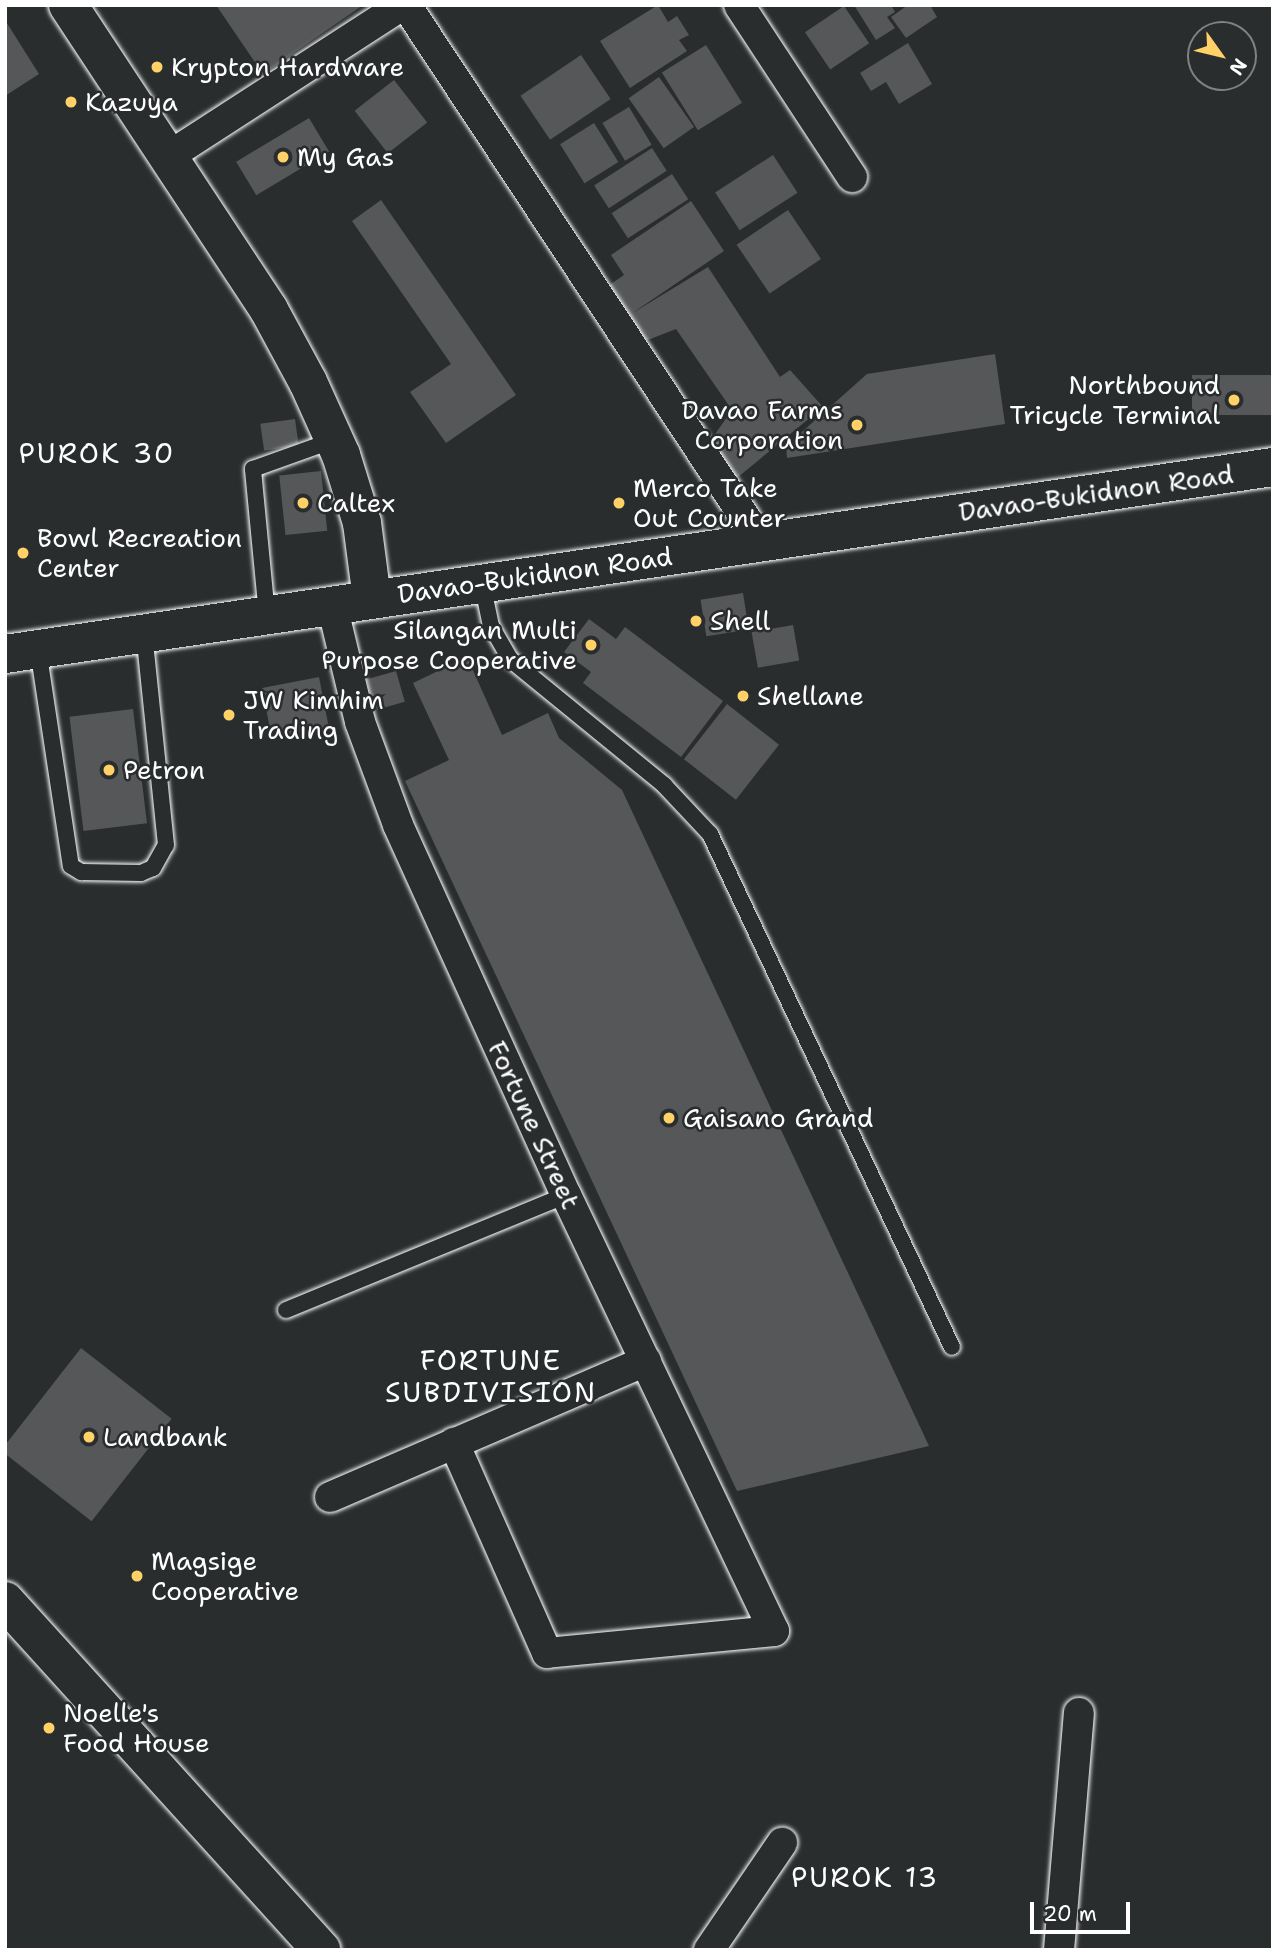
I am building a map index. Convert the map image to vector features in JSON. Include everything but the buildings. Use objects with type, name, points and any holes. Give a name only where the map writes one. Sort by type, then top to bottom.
[{"type":"main road","points":[[68,5],[269,310],[334,440],[362,523],[372,599]]},
{"type":"main road","name":"Davao-Bukidnon Road","points":[[21,651],[1273,467]]},
{"type":"main road","points":[[5,1601],[321,1950]]},
{"type":"street","points":[[169,156],[404,5],[761,542]]},
{"type":"street","points":[[739,5],[852,177]]},
{"type":"street","name":"Fortune Street","points":[[332,605],[376,771],[566,1195],[774,1631],[547,1653],[454,1444]]},
{"type":"street","points":[[330,1497],[646,1361]]},
{"type":"street","points":[[1059,1950],[1079,1713]]},
{"type":"street","points":[[709,1950],[782,1843]]},
{"type":"lane","points":[[267,615],[253,469],[334,440]]},
{"type":"lane","points":[[482,583],[491,626],[511,660],[664,785],[710,834],[952,1347]]},
{"type":"lane","points":[[21,651],[71,866],[81,872],[141,873],[153,868],[166,845],[144,634]]},
{"type":"lane","points":[[286,1310],[566,1195]]},
{"type":"place","name":"Krypton Hardware","points":[[157,67]]},
{"type":"place","name":"Kazuya","points":[[71,102]]},
{"type":"place","name":"My Gas","points":[[283,157]]},
{"type":"place","name":"Northbound Tricycle Terminal","points":[[1234,400]]},
{"type":"place","name":"Davao Farms Corporation","points":[[857,425]]},
{"type":"place","name":"Caltex","points":[[303,503]]},
{"type":"place","name":"Merco Take Out Counter","points":[[619,503]]},
{"type":"place","name":"Bowl Recreation Center","points":[[23,553]]},
{"type":"place","name":"Shell","points":[[696,621]]},
{"type":"place","name":"Silangan Multi Purpose Cooperative","points":[[591,645]]},
{"type":"place","name":"Shellane","points":[[743,696]]},
{"type":"place","name":"JW Kimhim Trading","points":[[229,715]]},
{"type":"place","name":"Petron","points":[[109,770]]},
{"type":"place","name":"Gaisano Grand","points":[[669,1118]]},
{"type":"place","name":"Landbank","points":[[89,1437]]},
{"type":"place","name":"Magsige Cooperative","points":[[137,1576]]},
{"type":"place","name":"Noelle's Food House","points":[[49,1728]]},
{"type":"district","name":"PUROK 30","points":[[97,453]]},
{"type":"district","name":"FORTUNE SUBDIVISION","points":[[491,1376]]},
{"type":"district","name":"PUROK 13","points":[[865,1877]]}]
